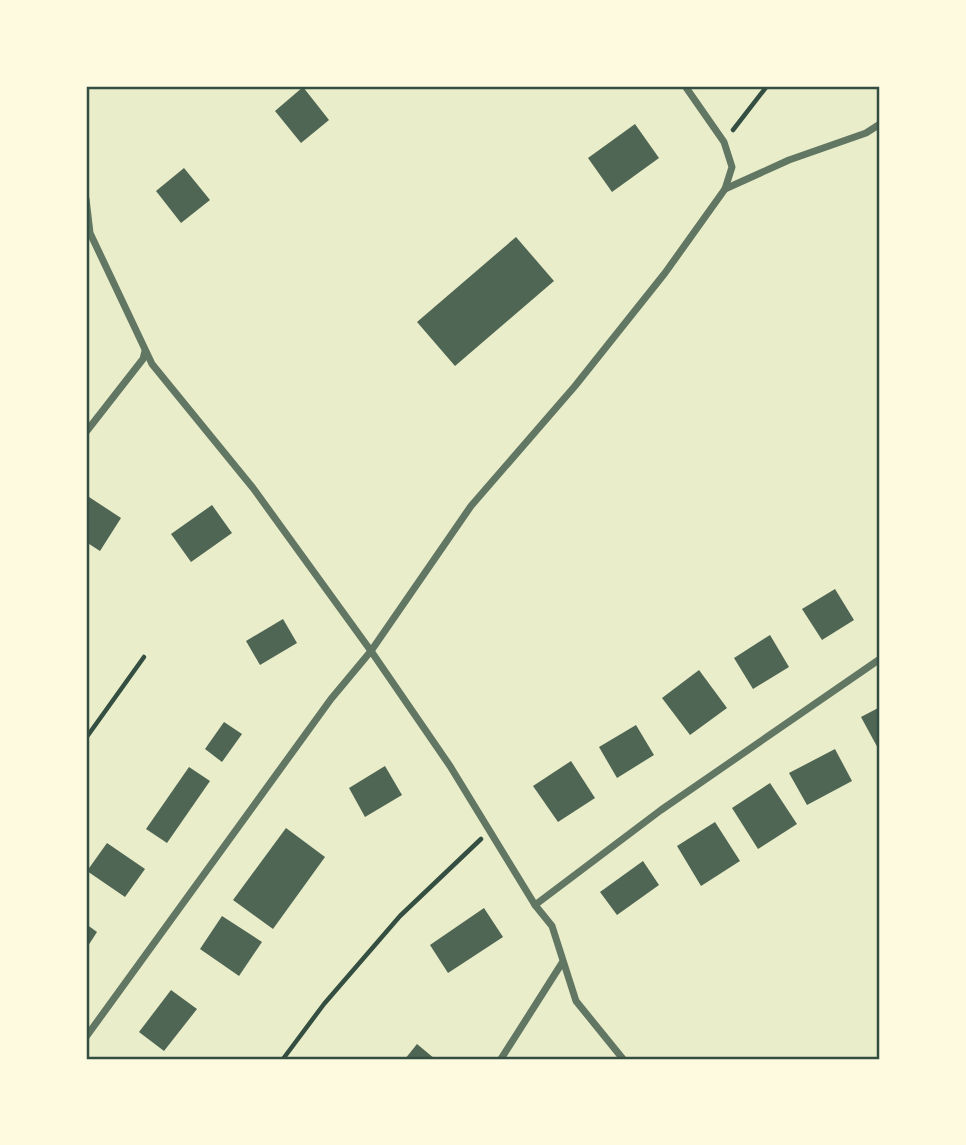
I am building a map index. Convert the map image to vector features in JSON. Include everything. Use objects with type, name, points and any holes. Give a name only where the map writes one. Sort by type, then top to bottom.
[{"type":"street","points":[[86,1037],[331,699],[371,651],[471,506],[575,386],[665,273],[725,189],[732,167],[724,142],[685,86]]},
{"type":"street","points":[[725,189],[789,160],[866,133],[880,124]]},
{"type":"street","points":[[86,199],[90,233],[152,364],[253,488],[450,766],[535,905],[552,926],[576,1001],[623,1059]]},
{"type":"street","points":[[86,432],[143,359],[145,350]]},
{"type":"street","points":[[535,905],[661,810],[880,659]]},
{"type":"street","points":[[501,1059],[562,963]]},
{"type":"path","points":[[724,142],[767,86]]},
{"type":"path","points":[[86,738],[144,657]]},
{"type":"path","points":[[283,1059],[324,1004],[400,916],[471,846],[491,833]]},
{"type":"building","points":[[303,87],[329,120],[301,143],[275,111]]},
{"type":"building","points":[[635,124],[659,158],[612,192],[588,158]]},
{"type":"building","points":[[184,168],[210,200],[181,223],[156,191]]},
{"type":"building","points":[[516,237],[554,281],[455,366],[417,322]]},
{"type":"building","points":[[86,495],[121,518],[100,551],[86,542]]},
{"type":"building","points":[[212,505],[232,533],[191,562],[171,534]]},
{"type":"building","points":[[835,589],[854,620],[822,640],[802,609]]},
{"type":"building","points":[[283,619],[297,643],[260,665],[246,641]]},
{"type":"building","points":[[770,635],[789,667],[753,689],[734,658]]},
{"type":"building","points":[[699,670],[727,708],[690,735],[662,698]]},
{"type":"building","points":[[880,707],[880,752],[861,717]]},
{"type":"building","points":[[224,722],[242,734],[222,762],[205,749]]},
{"type":"building","points":[[636,725],[654,755],[617,778],[599,747]]},
{"type":"building","points":[[835,749],[852,781],[807,805],[789,773]]},
{"type":"building","points":[[571,761],[595,798],[558,822],[533,786]]},
{"type":"building","points":[[385,766],[402,795],[365,817],[349,788]]},
{"type":"building","points":[[189,767],[210,781],[167,843],[146,829]]},
{"type":"building","points":[[770,783],[797,824],[758,849],[732,808]]},
{"type":"building","points":[[715,822],[740,861],[701,886],[677,846]]},
{"type":"building","points":[[286,828],[325,857],[273,929],[233,900]]},
{"type":"building","points":[[107,843],[145,869],[125,897],[87,871]]},
{"type":"building","points":[[643,861],[659,885],[617,915],[600,892]]},
{"type":"building","points":[[484,908],[503,937],[448,973],[430,945]]},
{"type":"building","points":[[222,916],[262,942],[239,976],[200,949]]},
{"type":"building","points":[[86,924],[97,932],[86,949]]},
{"type":"building","points":[[171,990],[197,1009],[164,1051],[139,1032]]},
{"type":"building","points":[[417,1044],[435,1059],[405,1059]]}]
